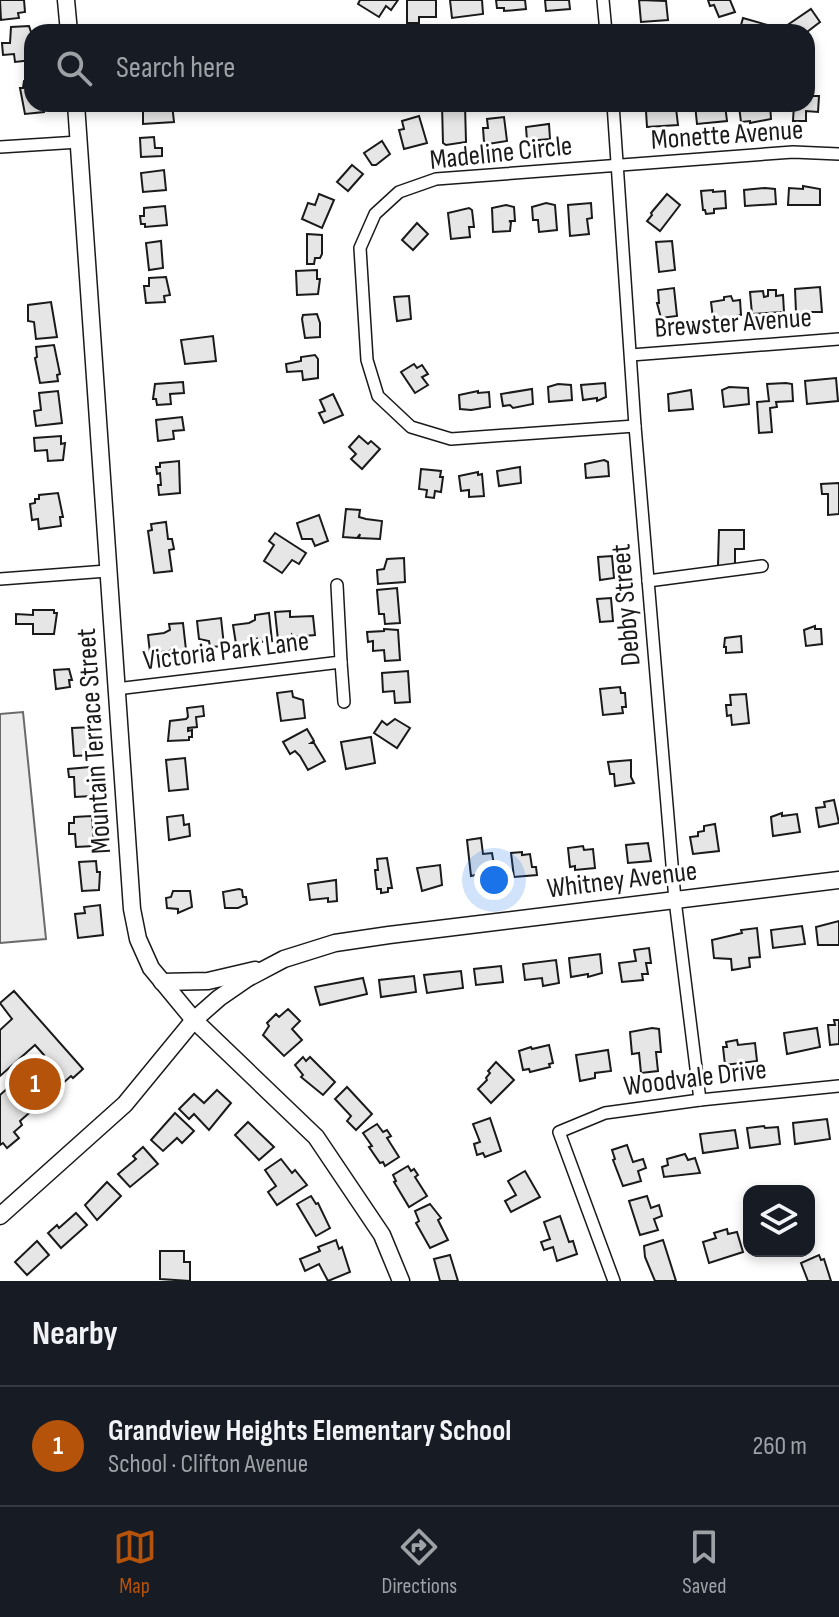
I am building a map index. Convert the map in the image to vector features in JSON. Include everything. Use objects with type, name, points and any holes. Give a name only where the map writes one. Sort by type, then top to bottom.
[{"type":"street","points":[[66,0],[68,24]]},
{"type":"street","points":[[603,0],[605,24]]},
{"type":"street","name":"Mountain Terrace Street","points":[[77,112],[132,909],[138,939],[151,968],[194,1020],[316,1137],[382,1235],[401,1281]]},
{"type":"street","name":"Debby Street","points":[[614,112],[635,426],[675,900],[700,1100]]},
{"type":"street","points":[[0,147],[79,142]]},
{"type":"street","name":"Monette Avenue","points":[[619,167],[793,152],[839,154]]},
{"type":"street","name":"Madeline Circle","points":[[619,167],[436,179],[399,192],[375,214],[360,248],[367,360],[378,396],[411,427],[451,439],[635,426]]},
{"type":"street","name":"Brewster Avenue","points":[[631,355],[839,339]]},
{"type":"street","points":[[648,581],[762,566]]},
{"type":"street","points":[[0,579],[107,571]]},
{"type":"street","name":"Victoria Park Lane","points":[[337,585],[344,702]]},
{"type":"street","name":"Victoria Park Lane","points":[[116,689],[341,662]]},
{"type":"street","name":"Whitney Avenue","points":[[0,1216],[125,1104],[194,1020],[219,998],[284,959],[349,941],[839,880]]},
{"type":"street","points":[[162,982],[208,981],[272,966]]},
{"type":"street","name":"Woodvale Drive","points":[[614,1281],[559,1132],[605,1113],[839,1086]]},
{"type":"shaded area","points":[[23,712],[46,939],[0,943],[0,714]]},
{"type":"building","points":[[0,0],[24,0],[25,12],[18,13],[19,18],[1,20]]},
{"type":"building","points":[[360,0],[398,0],[391,10],[386,6],[379,17],[358,4]]},
{"type":"building","points":[[407,0],[436,0],[436,17],[419,17],[419,23],[407,23]]},
{"type":"building","points":[[450,0],[482,0],[483,14],[452,18]]},
{"type":"building","points":[[496,0],[525,0],[526,9],[504,11],[504,8],[497,8]]},
{"type":"building","points":[[545,0],[569,0],[570,9],[546,11]]},
{"type":"building","points":[[639,0],[666,1],[668,20],[641,22]]},
{"type":"building","points":[[708,0],[730,0],[735,12],[719,17]]},
{"type":"building","points":[[811,9],[820,22],[815,26],[789,24]]},
{"type":"building","points":[[743,18],[764,24],[741,24]]},
{"type":"building","points":[[24,26],[24,61],[15,62],[14,54],[3,55],[2,43],[10,43],[11,27]]},
{"type":"building","points":[[24,81],[24,109],[20,88],[23,88]]},
{"type":"building","points":[[815,96],[819,96],[818,112],[815,112]]},
{"type":"building","points":[[143,112],[173,112],[174,122],[143,124]]},
{"type":"building","points":[[442,112],[465,112],[466,142],[443,143]]},
{"type":"building","points":[[646,112],[676,112],[678,125],[647,127]]},
{"type":"building","points":[[696,112],[726,112],[727,121],[697,124]]},
{"type":"building","points":[[740,112],[771,112],[771,119],[741,122]]},
{"type":"building","points":[[794,112],[806,112],[806,121],[793,121]]},
{"type":"building","points":[[419,116],[427,143],[404,149],[399,130],[404,129],[402,121]]},
{"type":"building","points":[[504,117],[507,141],[484,142],[483,128],[488,128],[487,119]]},
{"type":"building","points":[[549,124],[550,139],[527,141],[526,127]]},
{"type":"building","points":[[154,137],[155,148],[162,148],[162,156],[141,157],[140,138]]},
{"type":"building","points":[[382,141],[390,154],[372,165],[364,153]]},
{"type":"building","points":[[352,165],[363,174],[348,191],[337,182]]},
{"type":"building","points":[[164,170],[166,190],[143,192],[141,173]]},
{"type":"building","points":[[803,186],[820,189],[820,205],[788,205],[789,188],[803,189]]},
{"type":"building","points":[[775,189],[776,204],[745,206],[744,190]]},
{"type":"building","points":[[701,191],[725,191],[726,208],[714,209],[714,213],[706,214]]},
{"type":"building","points":[[319,194],[334,200],[322,228],[302,219],[308,203],[315,205]]},
{"type":"building","points":[[667,194],[680,205],[660,231],[647,221]]},
{"type":"building","points":[[546,203],[555,205],[557,230],[539,232],[538,220],[533,220],[532,207]]},
{"type":"building","points":[[591,203],[592,218],[587,219],[589,234],[570,236],[568,205]]},
{"type":"building","points":[[165,206],[167,225],[145,227],[141,224],[140,216],[144,216],[144,208]]},
{"type":"building","points":[[514,207],[515,221],[509,221],[510,231],[493,232],[492,208]]},
{"type":"building","points":[[469,208],[474,227],[469,227],[470,237],[451,239],[448,213]]},
{"type":"building","points":[[417,223],[428,234],[413,250],[402,240]]},
{"type":"building","points":[[307,234],[322,235],[322,254],[320,258],[315,258],[314,264],[307,264]]},
{"type":"building","points":[[161,241],[163,268],[149,270],[146,243]]},
{"type":"building","points":[[672,241],[675,270],[659,272],[656,242]]},
{"type":"building","points":[[317,270],[317,279],[320,279],[318,294],[297,295],[296,271]]},
{"type":"building","points":[[166,277],[170,295],[164,296],[165,302],[146,303],[144,286],[149,286],[149,278]]},
{"type":"building","points":[[820,287],[822,312],[796,312],[795,289]]},
{"type":"building","points":[[674,288],[677,316],[661,318],[658,290]]},
{"type":"building","points":[[768,290],[776,290],[776,296],[783,295],[784,312],[752,314],[750,292],[763,291],[764,297],[768,296]]},
{"type":"building","points":[[409,296],[411,319],[397,321],[394,297]]},
{"type":"building","points":[[731,296],[733,301],[740,300],[741,315],[725,321],[724,317],[713,318],[711,302]]},
{"type":"building","points":[[51,302],[57,337],[36,339],[34,322],[28,321],[28,305]]},
{"type":"building","points":[[317,314],[320,337],[305,338],[303,315]]},
{"type":"building","points":[[213,336],[216,361],[185,364],[181,340]]},
{"type":"building","points":[[54,345],[60,374],[57,375],[58,381],[40,383],[36,347]]},
{"type":"building","points":[[315,355],[318,359],[318,378],[303,380],[302,371],[287,372],[286,364]]},
{"type":"building","points":[[414,364],[417,368],[422,365],[428,374],[422,377],[428,385],[415,393],[401,372]]},
{"type":"building","points":[[836,378],[838,401],[807,404],[805,381]]},
{"type":"building","points":[[183,382],[184,393],[170,394],[171,404],[157,405],[156,399],[153,399],[155,384]]},
{"type":"building","points":[[605,383],[606,397],[597,401],[597,398],[583,400],[581,385]]},
{"type":"building","points":[[767,384],[792,384],[793,401],[776,402],[777,407],[770,408],[772,432],[759,433],[757,402],[769,401]]},
{"type":"building","points":[[571,385],[572,400],[549,402],[548,387]]},
{"type":"building","points":[[729,387],[748,388],[749,404],[724,407],[722,390]]},
{"type":"building","points":[[532,389],[533,404],[513,408],[503,406],[501,394]]},
{"type":"building","points":[[691,390],[693,409],[669,411],[668,394]]},
{"type":"building","points":[[58,391],[62,423],[36,426],[34,411],[41,410],[39,393]]},
{"type":"building","points":[[489,392],[490,407],[460,409],[459,395]]},
{"type":"building","points":[[333,394],[343,415],[324,423],[319,413],[325,411],[320,400]]},
{"type":"building","points":[[182,417],[184,430],[173,431],[174,439],[158,441],[156,420]]},
{"type":"building","points":[[61,436],[61,444],[65,443],[63,460],[48,461],[47,450],[35,451],[34,438]]},
{"type":"building","points":[[359,436],[380,449],[362,469],[351,459],[356,454],[349,447]]},
{"type":"building","points":[[179,461],[180,493],[159,495],[160,473],[157,474],[156,467],[160,467],[160,463]]},
{"type":"building","points":[[608,462],[609,476],[586,478],[585,464]]},
{"type":"building","points":[[520,467],[521,483],[499,486],[497,471]]},
{"type":"building","points":[[421,469],[441,471],[441,492],[435,491],[434,498],[426,497],[427,490],[419,489]]},
{"type":"building","points":[[478,472],[478,475],[482,474],[484,496],[469,497],[469,490],[461,491],[459,476]]},
{"type":"building","points":[[839,483],[839,514],[828,515],[828,494],[822,494],[821,484]]},
{"type":"building","points":[[58,493],[63,517],[60,517],[61,526],[39,529],[38,519],[32,520],[30,504],[39,499],[39,495]]},
{"type":"building","points":[[346,509],[360,510],[359,517],[382,521],[380,539],[359,538],[360,534],[357,538],[343,537]]},
{"type":"building","points":[[319,515],[328,541],[315,546],[312,539],[302,539],[297,523]]},
{"type":"building","points":[[166,522],[168,539],[172,539],[174,549],[169,550],[172,571],[154,573],[148,531],[152,530],[151,524]]},
{"type":"building","points":[[719,530],[744,530],[744,549],[735,549],[735,566],[718,566]]},
{"type":"building","points":[[275,533],[306,553],[299,564],[292,560],[282,573],[264,561],[274,545],[269,541]]},
{"type":"building","points":[[612,556],[614,578],[600,580],[598,557]]},
{"type":"building","points":[[404,558],[405,582],[378,584],[377,570],[384,569],[387,559]]},
{"type":"building","points":[[397,588],[400,623],[385,624],[384,614],[379,614],[377,590]]},
{"type":"building","points":[[611,598],[613,621],[600,622],[597,599]]},
{"type":"building","points":[[33,610],[54,610],[57,613],[54,634],[33,634],[33,624],[16,624],[16,614],[33,615]]},
{"type":"building","points":[[290,611],[290,617],[313,616],[315,635],[292,635],[292,638],[278,640],[275,612]]},
{"type":"building","points":[[269,613],[272,641],[258,642],[257,639],[236,644],[233,625],[249,623],[255,620],[255,615]]},
{"type":"building","points":[[221,618],[224,646],[210,647],[209,641],[199,639],[197,621]]},
{"type":"building","points":[[183,623],[186,650],[172,651],[172,648],[170,651],[150,653],[148,635],[170,630],[169,624]]},
{"type":"building","points":[[815,626],[815,629],[821,629],[822,644],[806,646],[804,630]]},
{"type":"building","points":[[398,630],[400,660],[385,661],[384,650],[373,651],[373,641],[368,642],[367,632]]},
{"type":"building","points":[[741,636],[742,652],[726,653],[725,638]]},
{"type":"building","points":[[69,669],[70,687],[56,689],[54,670]]},
{"type":"building","points":[[408,671],[410,702],[395,703],[394,691],[383,692],[382,673]]},
{"type":"building","points":[[620,687],[621,693],[625,693],[623,713],[603,715],[600,689]]},
{"type":"building","points":[[292,691],[293,697],[303,700],[305,718],[281,721],[277,693]]},
{"type":"building","points":[[746,694],[749,723],[732,725],[726,705],[731,705],[730,695]]},
{"type":"building","points":[[203,706],[204,716],[196,717],[197,727],[188,728],[188,731],[192,730],[189,740],[168,741],[170,721],[186,719],[187,708]]},
{"type":"building","points":[[395,719],[410,728],[397,748],[374,733],[382,721],[387,725]]},
{"type":"building","points":[[94,727],[95,735],[90,735],[91,755],[74,756],[72,728]]},
{"type":"building","points":[[307,729],[314,741],[311,743],[325,761],[308,770],[300,756],[295,751],[290,754],[283,742]]},
{"type":"building","points":[[371,737],[375,763],[346,769],[341,742]]},
{"type":"building","points":[[185,758],[188,789],[169,791],[166,760]]},
{"type":"building","points":[[631,760],[634,783],[615,786],[608,762]]},
{"type":"building","points":[[90,767],[92,796],[75,797],[74,777],[69,777],[68,769]]},
{"type":"building","points":[[834,800],[839,823],[819,827],[816,808],[825,807],[824,802]]},
{"type":"building","points":[[782,813],[782,816],[797,814],[800,832],[773,836],[771,817]]},
{"type":"building","points":[[183,815],[184,825],[189,824],[190,836],[169,840],[167,817]]},
{"type":"building","points":[[92,816],[94,846],[76,847],[75,834],[69,834],[69,823],[74,823],[74,817]]},
{"type":"building","points":[[715,824],[719,851],[693,854],[690,837],[698,836],[698,832],[704,831],[704,826]]},
{"type":"building","points":[[481,838],[483,854],[492,853],[495,871],[471,876],[467,840]]},
{"type":"building","points":[[648,843],[651,861],[628,863],[626,845]]},
{"type":"building","points":[[583,846],[584,850],[593,849],[595,868],[575,870],[575,866],[570,867],[568,848]]},
{"type":"building","points":[[522,852],[522,855],[530,854],[537,875],[514,877],[511,853]]},
{"type":"building","points":[[387,858],[392,888],[381,893],[381,889],[377,889],[375,870],[378,870],[377,859]]},
{"type":"building","points":[[96,861],[97,872],[100,872],[99,890],[82,891],[79,862]]},
{"type":"building","points":[[440,865],[442,885],[422,891],[417,868]]},
{"type":"building","points":[[336,880],[337,901],[328,902],[328,898],[310,900],[308,884]]},
{"type":"building","points":[[239,889],[246,897],[247,904],[225,908],[223,892]]},
{"type":"building","points":[[173,891],[190,891],[192,907],[178,913],[178,909],[167,908],[166,898],[171,897]]},
{"type":"building","points":[[100,905],[103,935],[78,938],[75,914],[85,913],[84,907]]},
{"type":"building","points":[[839,921],[839,945],[818,945],[816,927]]},
{"type":"building","points":[[802,926],[805,944],[773,948],[771,930]]},
{"type":"building","points":[[757,928],[760,957],[749,958],[750,967],[732,970],[731,959],[714,958],[712,940]]},
{"type":"building","points":[[649,948],[651,963],[646,963],[648,974],[642,974],[643,980],[622,982],[619,963],[636,961],[634,950]]},
{"type":"building","points":[[600,954],[602,973],[571,977],[569,958]]},
{"type":"building","points":[[556,960],[559,983],[543,986],[542,978],[525,980],[523,964]]},
{"type":"building","points":[[501,966],[503,982],[476,985],[474,969]]},
{"type":"building","points":[[461,971],[463,988],[427,993],[424,975]]},
{"type":"building","points":[[414,976],[416,992],[381,997],[379,980]]},
{"type":"building","points":[[363,978],[367,994],[320,1005],[315,987]]},
{"type":"building","points":[[14,991],[83,1069],[20,1121],[22,1125],[14,1132],[19,1138],[7,1148],[3,1143],[0,1145],[0,1095],[44,1055],[35,1045],[0,1076],[0,1030],[12,1019],[0,1003]]},
{"type":"building","points":[[288,1009],[300,1021],[292,1029],[302,1040],[284,1056],[263,1035],[269,1026],[267,1023],[276,1014],[279,1017]]},
{"type":"building","points":[[834,1020],[839,1020],[839,1044],[830,1045],[828,1025],[835,1025]]},
{"type":"building","points":[[817,1028],[820,1047],[787,1054],[784,1033]]},
{"type":"building","points":[[659,1029],[661,1052],[656,1052],[658,1071],[641,1073],[639,1053],[632,1054],[630,1032]]},
{"type":"building","points":[[737,1040],[738,1045],[755,1043],[757,1061],[725,1065],[723,1047],[727,1047],[726,1042]]},
{"type":"building","points":[[549,1045],[553,1063],[549,1064],[550,1067],[530,1072],[529,1069],[523,1070],[519,1051]]},
{"type":"building","points":[[608,1050],[611,1071],[595,1073],[595,1078],[580,1081],[576,1055]]},
{"type":"building","points":[[303,1057],[306,1061],[310,1057],[335,1082],[323,1095],[301,1077],[303,1075],[295,1065]]},
{"type":"building","points":[[496,1062],[514,1080],[491,1103],[478,1089],[487,1080],[488,1071]]},
{"type":"building","points":[[347,1087],[372,1114],[356,1130],[347,1121],[351,1116],[335,1099]]},
{"type":"building","points":[[217,1090],[231,1103],[209,1130],[194,1114],[189,1119],[179,1109],[194,1094],[204,1103]]},
{"type":"building","points":[[175,1113],[194,1131],[182,1143],[177,1138],[163,1151],[151,1140]]},
{"type":"building","points":[[490,1118],[501,1151],[485,1157],[483,1153],[477,1155],[474,1144],[480,1142],[473,1124]]},
{"type":"building","points":[[827,1119],[830,1139],[795,1144],[793,1123]]},
{"type":"building","points":[[248,1122],[274,1147],[259,1160],[235,1135]]},
{"type":"building","points":[[377,1124],[391,1136],[387,1138],[399,1157],[385,1166],[369,1147],[372,1146],[363,1133]]},
{"type":"building","points":[[778,1127],[780,1144],[750,1148],[747,1128]]},
{"type":"building","points":[[735,1130],[738,1148],[703,1153],[700,1134]]},
{"type":"building","points":[[627,1145],[633,1162],[643,1159],[646,1168],[638,1171],[641,1181],[623,1186],[612,1150]]},
{"type":"building","points":[[143,1147],[158,1164],[130,1187],[118,1174],[136,1159],[133,1156]]},
{"type":"building","points":[[685,1154],[688,1160],[695,1158],[700,1173],[664,1177],[662,1167],[668,1165],[667,1159]]},
{"type":"building","points":[[281,1159],[307,1185],[277,1205],[268,1192],[276,1186],[265,1170]]},
{"type":"building","points":[[408,1166],[418,1175],[415,1177],[427,1196],[409,1207],[393,1175]]},
{"type":"building","points":[[525,1171],[540,1197],[511,1212],[505,1201],[516,1195],[508,1181]]},
{"type":"building","points":[[107,1182],[121,1196],[97,1220],[85,1205]]},
{"type":"building","points":[[311,1196],[318,1203],[330,1228],[316,1236],[297,1204]]},
{"type":"building","points":[[647,1196],[651,1208],[659,1205],[662,1216],[654,1219],[658,1230],[640,1235],[629,1201]]},
{"type":"building","points":[[430,1204],[441,1218],[438,1220],[448,1240],[430,1248],[416,1223],[419,1221],[415,1211]]},
{"type":"building","points":[[76,1213],[87,1225],[61,1248],[48,1233]]},
{"type":"building","points":[[560,1216],[569,1242],[573,1241],[577,1254],[557,1261],[553,1247],[544,1250],[541,1242],[550,1239],[544,1222]]},
{"type":"building","points":[[727,1229],[728,1234],[737,1232],[743,1252],[709,1263],[703,1242],[716,1238],[714,1233]]},
{"type":"building","points":[[336,1240],[339,1249],[342,1247],[350,1272],[328,1281],[319,1264],[305,1271],[300,1259]]},
{"type":"building","points":[[663,1240],[676,1281],[655,1281],[645,1257],[644,1246]]},
{"type":"building","points":[[37,1241],[49,1255],[27,1275],[15,1262]]},
{"type":"building","points":[[160,1251],[184,1251],[184,1262],[190,1262],[190,1281],[160,1279]]},
{"type":"building","points":[[450,1255],[458,1281],[440,1281],[434,1259]]},
{"type":"building","points":[[819,1255],[821,1260],[824,1259],[831,1281],[808,1281],[801,1263]]},
{"type":"place","name":"Grandview Heights Elementary School","points":[[35,1084]]}]
